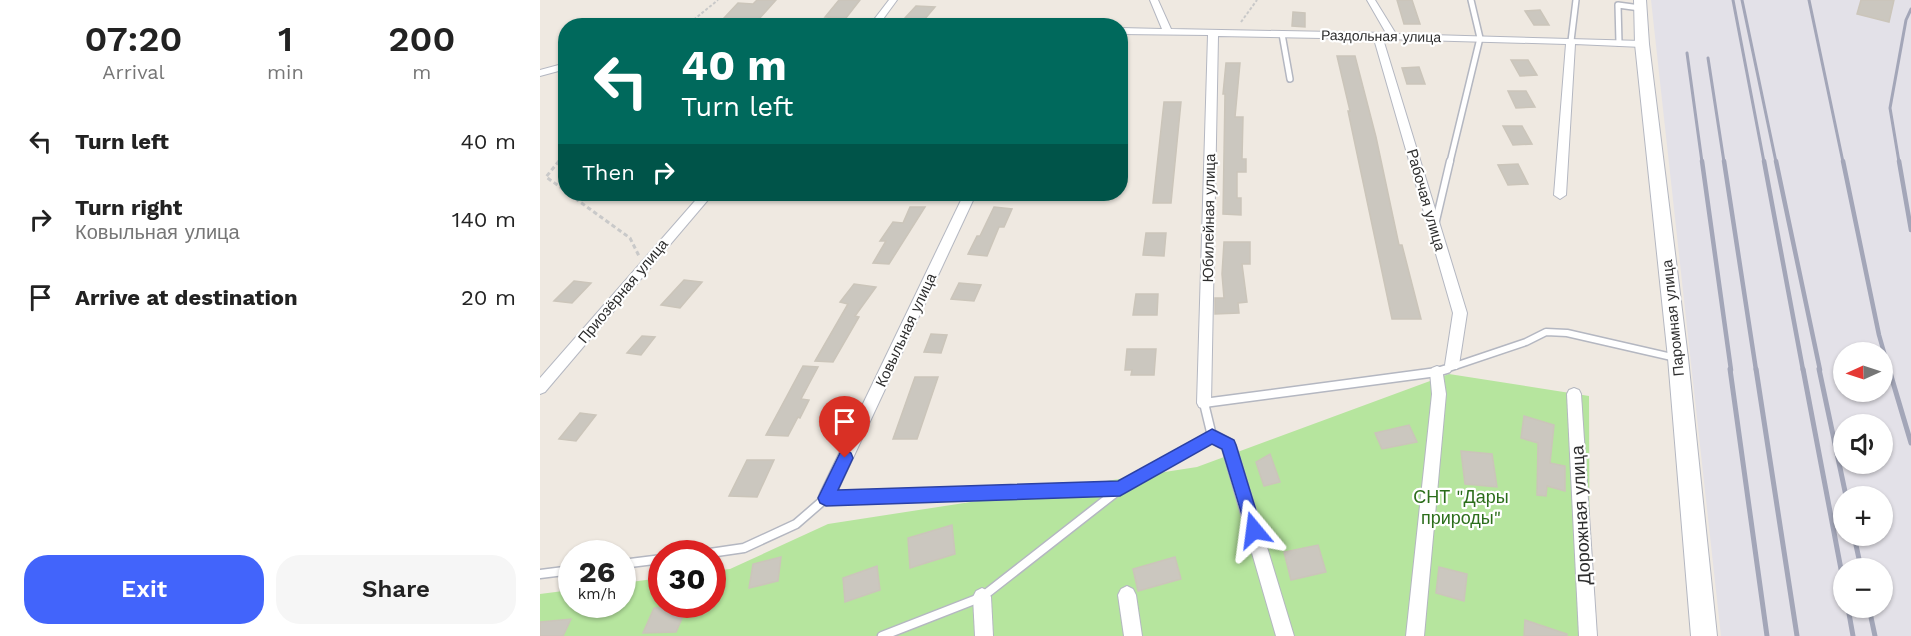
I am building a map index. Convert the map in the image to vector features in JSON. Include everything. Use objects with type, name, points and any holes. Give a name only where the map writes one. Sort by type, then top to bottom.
[{"type":"street","points":[[879,18],[893,0]]},
{"type":"street","points":[[1154,0],[1168,32]]},
{"type":"street","points":[[1371,0],[1393,37]]},
{"type":"street","name":"Паромная улица","points":[[1640,4],[1642,44],[1678,358],[1704,636]]},
{"type":"street","name":"Раздольная улица","points":[[1128,31],[1479,38],[1642,44]]},
{"type":"street","name":"Юбилейная улица","points":[[1204,403],[1213,33]]},
{"type":"street","name":"Рабочая улица","points":[[1377,36],[1460,313],[1439,394],[1415,636]]},
{"type":"street","points":[[1560,195],[1571,41]]},
{"type":"street","points":[[540,73],[558,68]]},
{"type":"street","name":"Приозёрная улица","points":[[540,388],[701,201]]},
{"type":"street","name":"Ковыльная улица","points":[[826,498],[967,201]]},
{"type":"street","name":"Дорожная улица","points":[[1574,394],[1588,636]]},
{"type":"street","points":[[1212,436],[1228,445],[1286,636]]},
{"type":"street","points":[[1127,595],[1133,636]]},
{"type":"street","points":[[982,597],[984,636]]},
{"type":"lane","points":[[1434,228],[1479,38],[1471,0]]},
{"type":"lane","points":[[1571,41],[1576,0]]},
{"type":"lane","points":[[1619,43],[1618,4],[1640,4]]},
{"type":"lane","points":[[1282,34],[1290,79]]},
{"type":"lane","points":[[882,636],[982,597],[1120,488],[1212,436],[1204,403],[1444,369],[1526,342],[1546,332],[1567,333],[1678,358]]},
{"type":"lane","points":[[726,551],[744,548],[796,524],[826,498],[1120,488]]},
{"type":"lane","points":[[540,574],[558,572]]},
{"type":"path","points":[[696,18],[718,0]]},
{"type":"path","points":[[1233,33],[1257,0]]},
{"type":"path","points":[[558,163],[546,177],[558,185]]},
{"type":"path","points":[[579,201],[630,238],[644,265]]},
{"type":"shaded area","points":[[1651,0],[1911,0],[1911,636],[1721,636]]},
{"type":"green space","name":"СНТ \"Дары природы\"","points":[[1449,374],[1589,396],[1590,636],[540,636],[540,594],[558,592],[558,618],[636,618],[636,581],[648,580],[648,618],[726,618],[726,569],[828,524],[1197,467]]},
{"type":"building","points":[[757,0],[776,0],[760,18],[724,18],[738,3],[753,4]]},
{"type":"building","points":[[839,0],[860,0],[846,18],[825,17]]},
{"type":"building","points":[[1397,0],[1412,0],[1420,24],[1404,24]]},
{"type":"building","points":[[1861,0],[1894,0],[1889,22],[1857,14]]},
{"type":"building","points":[[916,6],[935,7],[926,18],[905,18]]},
{"type":"building","points":[[1540,10],[1549,25],[1534,25],[1525,11]]},
{"type":"building","points":[[1293,12],[1305,13],[1305,27],[1292,26]]},
{"type":"building","points":[[1337,56],[1355,56],[1376,137],[1399,245],[1402,245],[1421,319],[1392,319]]},
{"type":"building","points":[[1511,60],[1528,60],[1537,75],[1520,76]]},
{"type":"building","points":[[1226,63],[1240,63],[1235,117],[1243,117],[1242,159],[1246,159],[1246,172],[1237,172],[1237,198],[1241,198],[1241,215],[1223,214],[1225,94],[1223,94]]},
{"type":"building","points":[[1419,67],[1425,84],[1407,84],[1402,68]]},
{"type":"building","points":[[1508,91],[1526,91],[1535,107],[1516,108]]},
{"type":"building","points":[[1164,102],[1181,102],[1171,203],[1153,203]]},
{"type":"building","points":[[1503,126],[1522,126],[1532,144],[1513,145]]},
{"type":"building","points":[[1518,164],[1528,184],[1508,185],[1498,165]]},
{"type":"building","points":[[910,207],[925,207],[889,264],[873,263],[886,241],[880,241],[893,222],[903,223]]},
{"type":"building","points":[[994,207],[1012,209],[1004,227],[999,227],[987,256],[968,254],[977,236],[980,236]]},
{"type":"building","points":[[1146,233],[1166,233],[1164,256],[1143,255]]},
{"type":"building","points":[[1224,242],[1250,242],[1250,264],[1242,264],[1247,302],[1238,303],[1239,313],[1215,314],[1215,298],[1224,298],[1222,274]]},
{"type":"building","points":[[684,280],[702,282],[680,308],[661,305]]},
{"type":"building","points":[[574,281],[591,283],[572,303],[554,301]]},
{"type":"building","points":[[959,283],[981,285],[974,301],[951,299]]},
{"type":"building","points":[[854,284],[876,287],[855,316],[859,317],[833,362],[815,361],[848,304],[840,302]]},
{"type":"building","points":[[1136,294],[1158,294],[1157,315],[1133,315]]},
{"type":"building","points":[[931,334],[947,335],[941,353],[924,352]]},
{"type":"building","points":[[642,336],[655,337],[641,355],[627,353]]},
{"type":"building","points":[[1127,349],[1156,349],[1154,375],[1131,375],[1132,370],[1125,370]]},
{"type":"building","points":[[803,366],[818,367],[801,399],[809,400],[800,418],[798,417],[788,436],[766,435]]},
{"type":"building","points":[[915,377],[938,377],[917,439],[893,439]]},
{"type":"building","points":[[580,413],[596,415],[576,441],[559,439]]},
{"type":"building","points":[[1524,416],[1554,425],[1550,463],[1565,466],[1565,491],[1547,486],[1546,496],[1537,495],[1538,443],[1521,438]]},
{"type":"building","points":[[1409,425],[1417,442],[1382,449],[1375,433]]},
{"type":"building","points":[[1461,451],[1492,454],[1497,487],[1465,484]]},
{"type":"building","points":[[1270,454],[1280,482],[1264,486],[1256,462]]},
{"type":"building","points":[[747,460],[774,460],[757,497],[729,496]]},
{"type":"building","points":[[952,525],[955,554],[910,568],[908,538]]},
{"type":"building","points":[[1318,545],[1326,572],[1291,580],[1284,552]]},
{"type":"building","points":[[781,557],[778,581],[749,588],[753,564]]},
{"type":"building","points":[[1175,557],[1181,579],[1138,591],[1133,569]]},
{"type":"building","points":[[877,566],[880,590],[845,602],[843,578]]},
{"type":"building","points":[[1439,567],[1467,574],[1464,601],[1436,593]]},
{"type":"building","points":[[650,618],[682,618],[676,632],[643,633]]},
{"type":"building","points":[[571,619],[563,636],[540,636],[540,622]]},
{"type":"building","points":[[1525,620],[1567,634],[1567,636],[1524,636]]},
{"type":"railway","points":[[1733,0],[1764,162]]},
{"type":"railway","points":[[1742,0],[1776,162]]},
{"type":"railway","points":[[1809,0],[1843,162]]},
{"type":"railway","points":[[1899,162],[1890,108],[1906,20],[1911,9]]},
{"type":"railway","points":[[1687,53],[1702,162]]},
{"type":"railway","points":[[1708,58],[1724,162]]},
{"type":"railway","points":[[1702,161],[1731,370]]},
{"type":"railway","points":[[1724,161],[1756,370]]},
{"type":"railway","points":[[1764,161],[1803,370]]},
{"type":"railway","points":[[1776,161],[1820,370]]},
{"type":"railway","points":[[1843,161],[1881,342]]},
{"type":"railway","points":[[1899,161],[1911,230]]},
{"type":"railway","points":[[1730,369],[1767,636]]},
{"type":"railway","points":[[1756,369],[1797,636]]},
{"type":"railway","points":[[1803,369],[1839,558]]},
{"type":"railway","points":[[1819,369],[1844,486]]},
{"type":"railway","points":[[1893,382],[1911,443]]},
{"type":"railway","points":[[1856,546],[1859,558]]},
{"type":"railway","points":[[1850,618],[1853,636]]},
{"type":"railway","points":[[1871,618],[1875,636]]},
{"type":"route","points":[[845,458],[826,498],[1120,488],[1212,436],[1228,445],[1254,530]]}]
